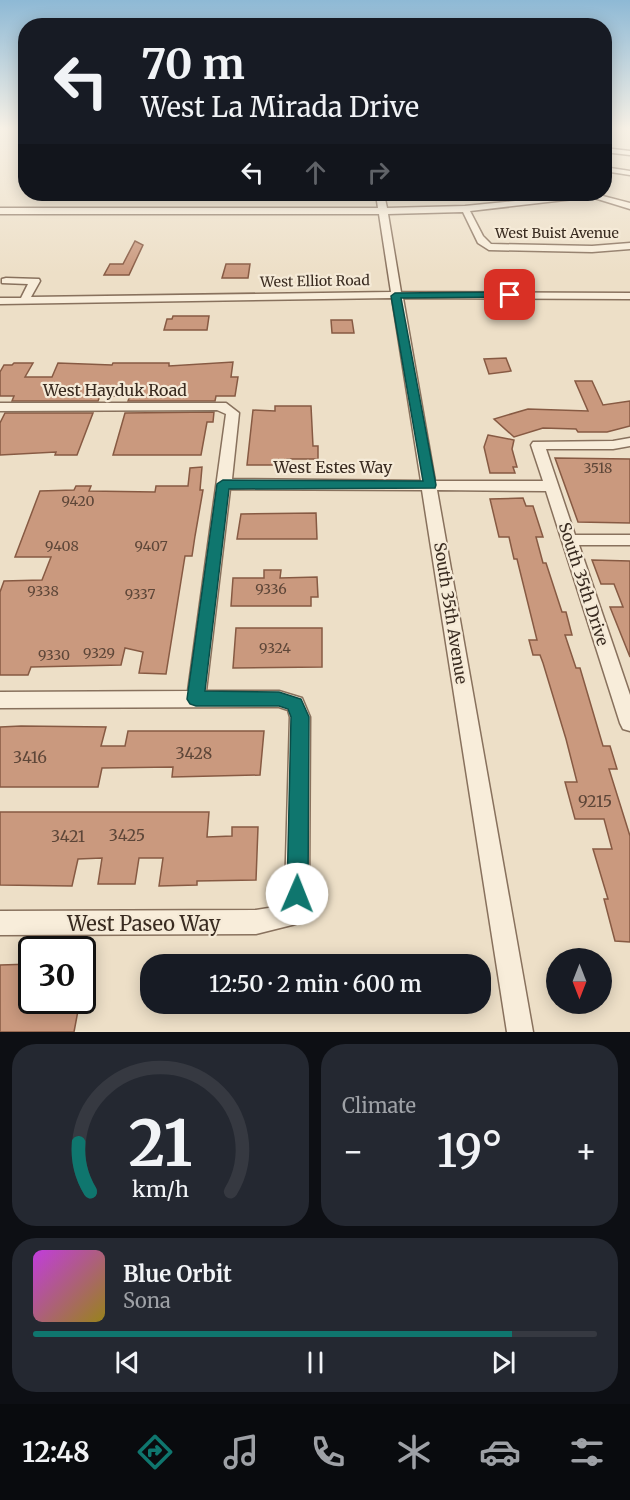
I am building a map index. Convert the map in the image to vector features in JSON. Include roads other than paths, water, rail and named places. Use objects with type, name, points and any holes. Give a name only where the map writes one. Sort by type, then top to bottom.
[{"type":"street","name":"South 35th Avenue","points":[[381,201],[395,296],[430,485],[520,1032]]},
{"type":"street","points":[[0,211],[383,211],[465,209],[508,202],[550,201]]},
{"type":"street","points":[[612,201],[630,206]]},
{"type":"street","name":"West Buist Avenue","points":[[465,209],[474,221],[483,245],[500,248],[580,249],[630,246]]},
{"type":"street","points":[[0,225],[10,211]]},
{"type":"street","points":[[6,281],[35,281],[24,301]]},
{"type":"street","name":"West Elliot Road","points":[[0,302],[395,296],[630,296]]},
{"type":"street","name":"West Hayduk Road","points":[[0,407],[218,406],[230,409],[233,413],[223,484]]},
{"type":"street","name":"South 35th Drive","points":[[630,442],[613,445],[538,445],[569,540],[623,680],[630,723]]},
{"type":"street","points":[[0,700],[196,699],[223,484]]},
{"type":"street","name":"West Estes Way","points":[[223,484],[551,486]]},
{"type":"street","points":[[569,540],[630,540]]},
{"type":"street","name":"West Paseo Way","points":[[0,923],[256,922],[288,916],[297,894],[300,717],[295,704],[279,699],[196,699]]}]
